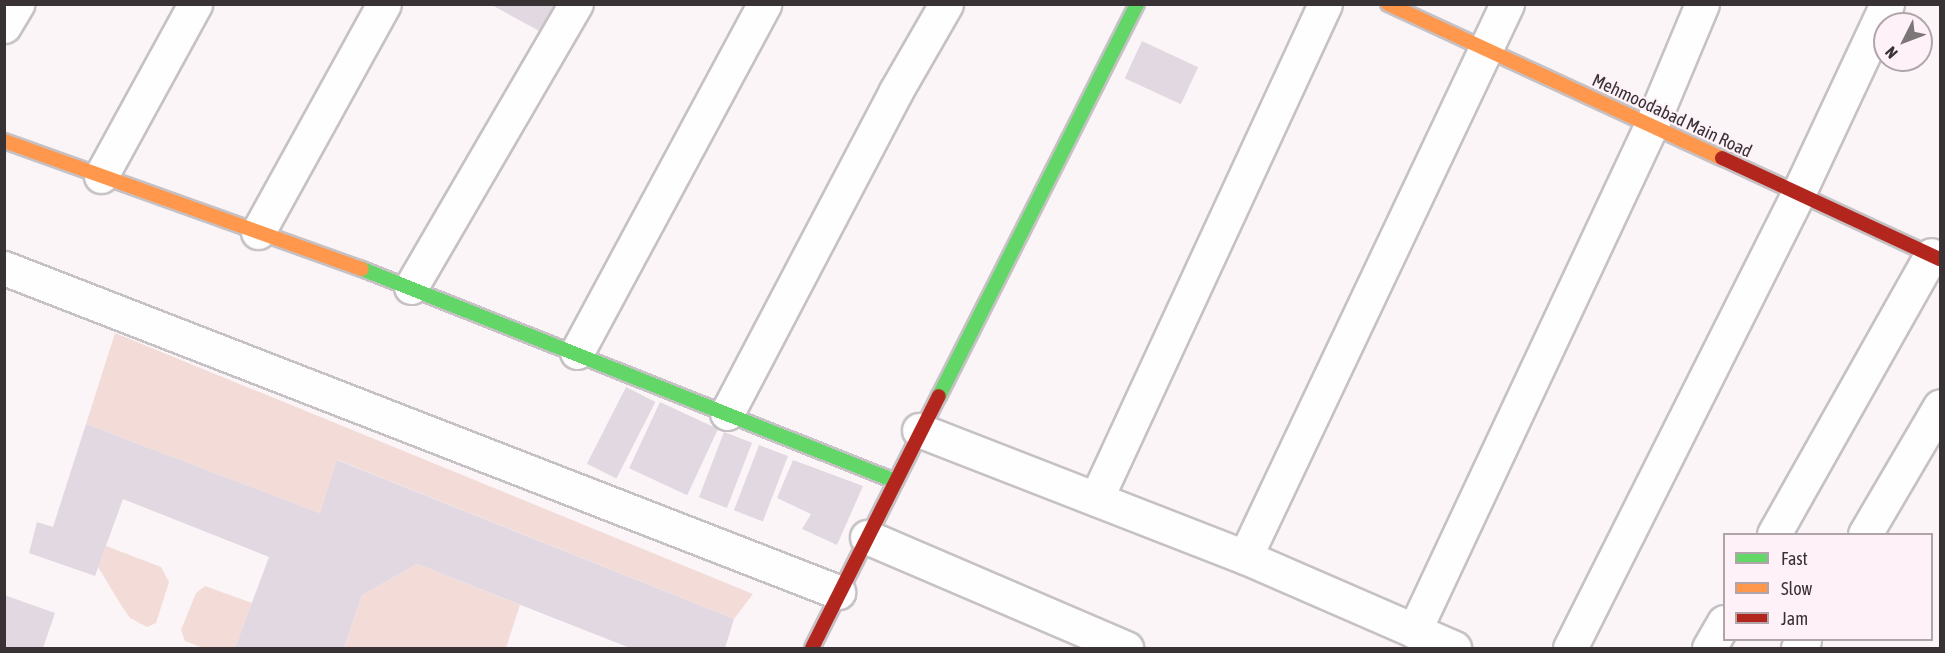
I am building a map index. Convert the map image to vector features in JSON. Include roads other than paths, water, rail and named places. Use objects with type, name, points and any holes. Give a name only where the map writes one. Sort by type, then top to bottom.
[{"type":"street","points":[[4,26],[16,4]]},
{"type":"street","points":[[101,176],[195,4]]},
{"type":"street","points":[[258,232],[384,4]]},
{"type":"street","points":[[411,287],[576,4]]},
{"type":"street","points":[[578,352],[764,4]]},
{"type":"street","points":[[727,413],[896,91],[946,4]]},
{"type":"street","points":[[812,648],[838,592],[1137,4]]},
{"type":"street","points":[[1096,499],[1325,4]]},
{"type":"street","points":[[1245,557],[1508,4]]},
{"type":"street","points":[[1414,631],[1651,126],[1702,4]]},
{"type":"street","points":[[1570,648],[1798,194],[1887,4]]},
{"type":"street","name":"Mehmoodabad Main Road","points":[[1409,9],[1485,49],[1936,257]]},
{"type":"street","points":[[4,141],[411,287],[895,481]]},
{"type":"street","points":[[1775,533],[1936,257]]},
{"type":"street","points":[[4,268],[838,592]]},
{"type":"street","points":[[1866,533],[1941,406]]},
{"type":"street","points":[[920,430],[1245,557],[1454,648]]},
{"type":"street","points":[[867,537],[1126,648]]},
{"type":"street","points":[[1709,648],[1723,625]]}]
